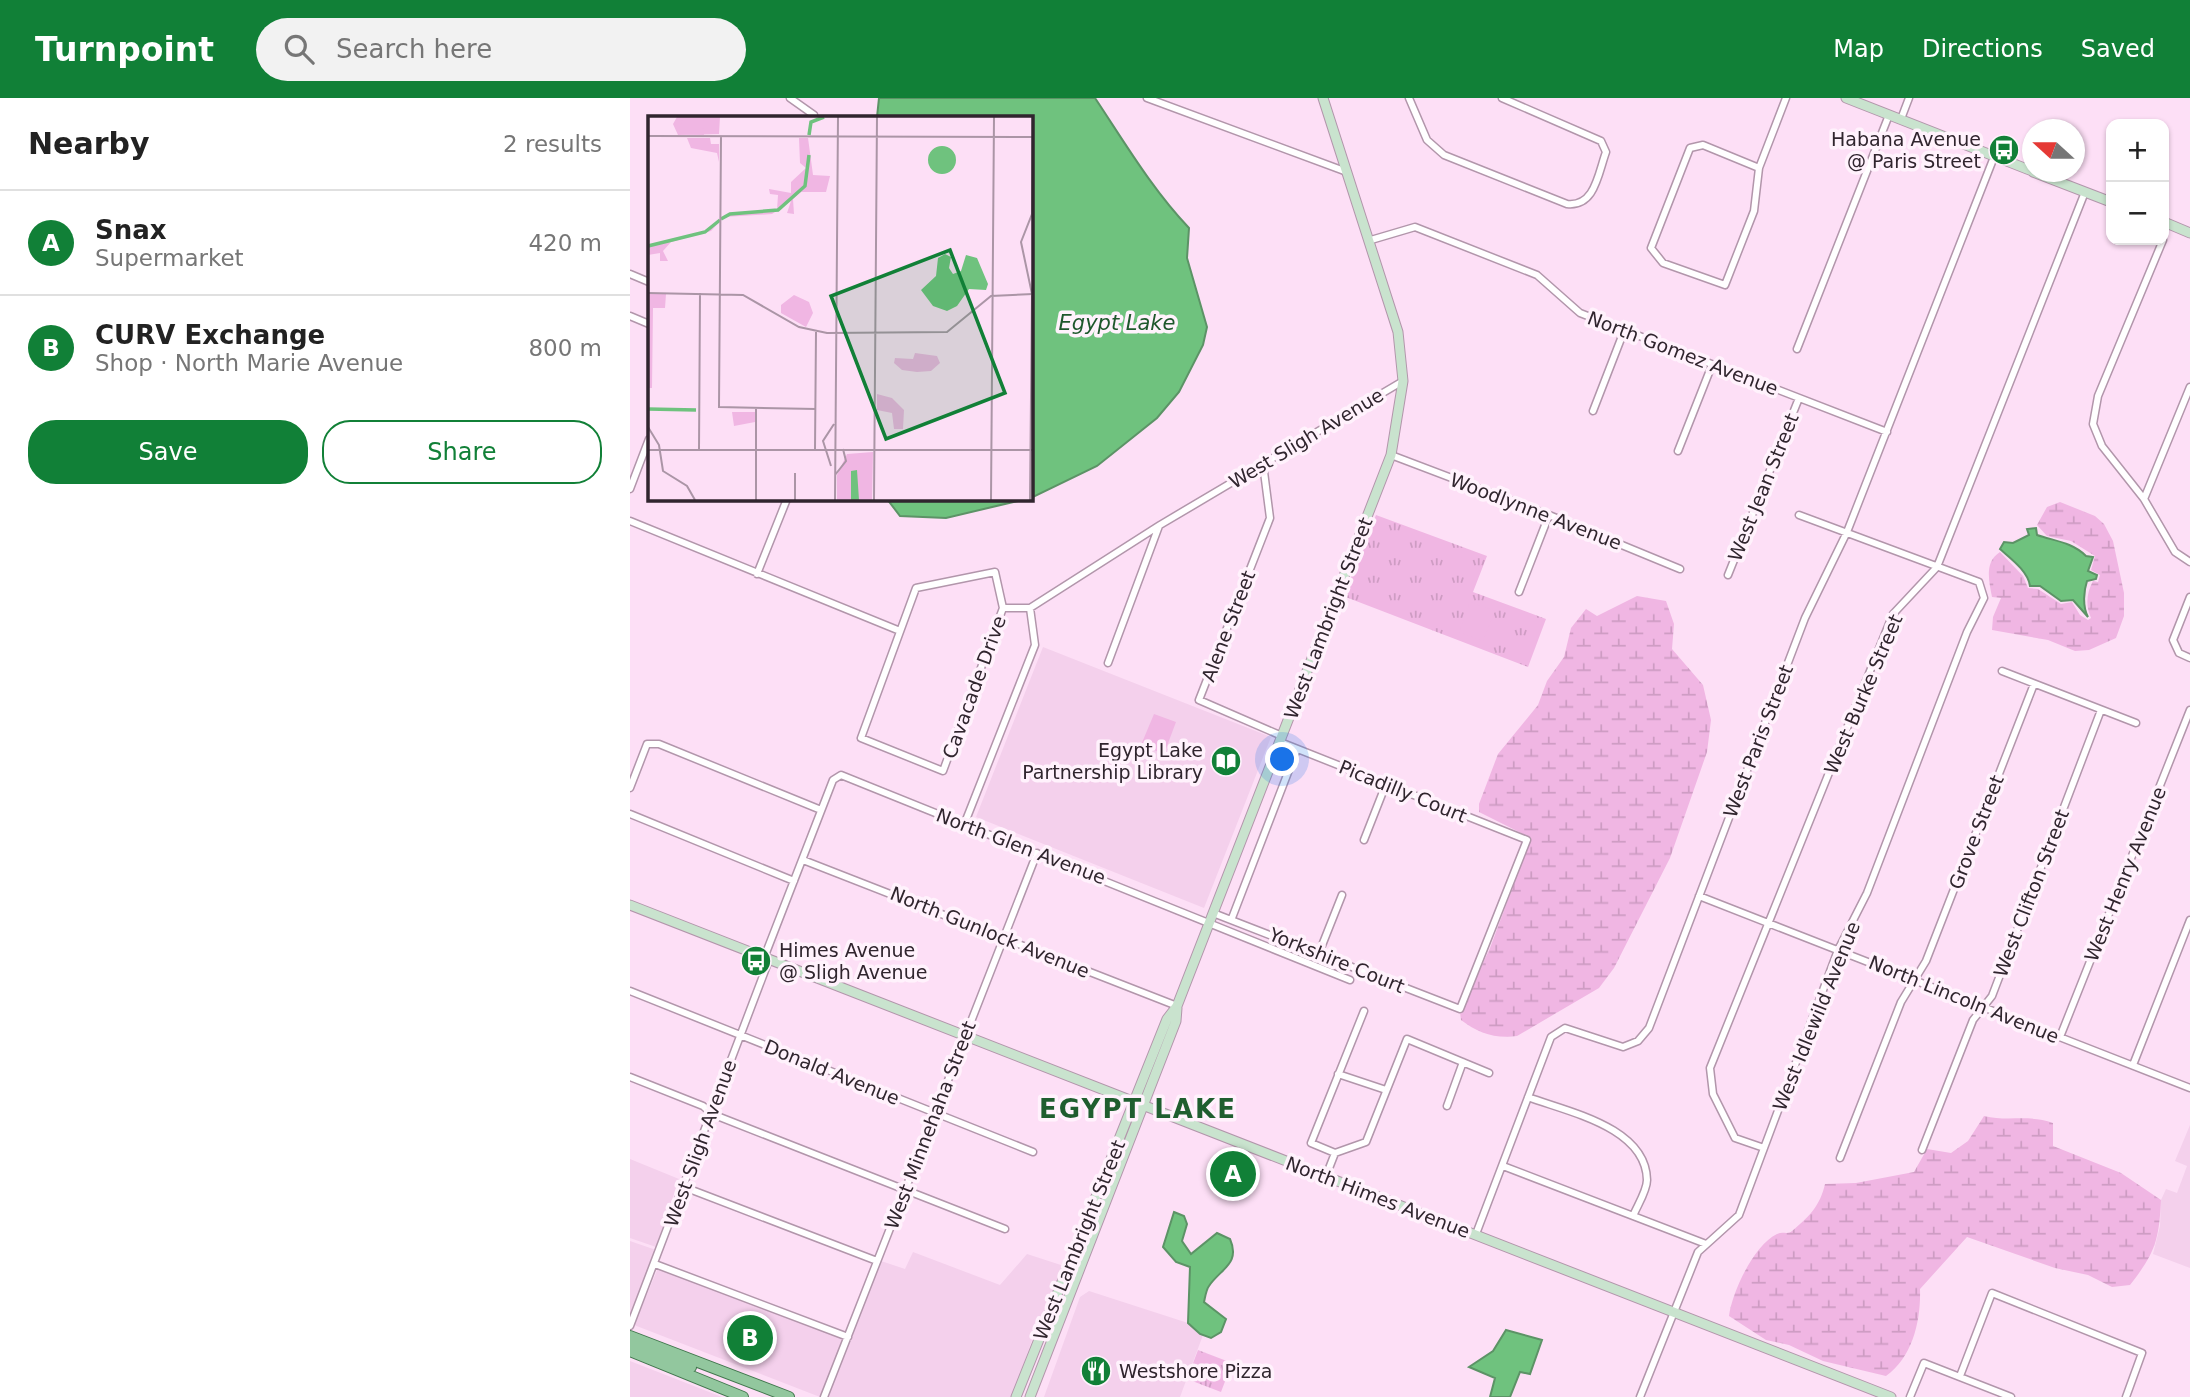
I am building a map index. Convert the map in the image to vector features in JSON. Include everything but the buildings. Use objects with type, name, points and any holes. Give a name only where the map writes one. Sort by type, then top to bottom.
[{"type":"main road","name":"West Sligh Avenue","points":[[1323,98],[1371,240],[1398,332],[1403,381]]},
{"type":"main road","points":[[1846,98],[2022,167]]},
{"type":"main road","points":[[2060,182],[2106,200]]},
{"type":"main road","points":[[2169,225],[2190,233]]},
{"type":"main road","name":"West Lambright Street","points":[[1016,1397],[1167,1019],[1177,1006],[1391,455],[1403,381]]},
{"type":"main road","name":"North Himes Avenue","points":[[630,905],[1891,1397]]},
{"type":"main road","name":"West Lambright Street","points":[[1030,1397],[1144,1107],[1176,1021],[1177,1006]]},
{"type":"main road","points":[[630,1336],[789,1397]]},
{"type":"main road","points":[[630,1346],[732,1383],[748,1382]]},
{"type":"main road","points":[[630,1351],[743,1397]]},
{"type":"street","points":[[790,98],[814,115]]},
{"type":"street","points":[[1147,98],[1347,173]]},
{"type":"street","points":[[1409,98],[1427,140],[1444,155],[1567,204],[1579,205],[1589,199],[1606,152],[1601,141],[1502,98]]},
{"type":"street","points":[[1759,168],[1703,145],[1690,148],[1651,248],[1663,263],[1725,285],[1754,211],[1759,168],[1786,98]]},
{"type":"street","points":[[1901,120],[1909,98]]},
{"type":"street","points":[[1797,349],[1889,115]]},
{"type":"street","name":"West Paris Street","points":[[1476,1234],[1551,1037],[1558,1030],[1565,1028],[1623,1047],[1638,1041],[1649,1028],[1805,618],[1847,532],[1994,156]]},
{"type":"street","name":"West Burke Street","points":[[1764,1148],[1735,1138],[1713,1094],[1710,1068],[1893,614],[1937,567],[2085,192]]},
{"type":"street","name":"North Gomez Avenue","points":[[1371,240],[1415,227],[1537,275],[1580,313],[1887,432]]},
{"type":"street","points":[[2161,245],[2098,396],[2093,424],[2102,446],[2144,499],[2175,552],[2190,562]]},
{"type":"street","points":[[630,274],[648,282]]},
{"type":"street","points":[[630,316],[648,324]]},
{"type":"street","points":[[1593,411],[1624,331]]},
{"type":"street","points":[[1678,452],[1712,365]]},
{"type":"street","name":"West Sligh Avenue","points":[[1030,608],[1160,525],[1403,381]]},
{"type":"street","points":[[2144,499],[2190,387]]},
{"type":"street","name":"West Jean Street","points":[[1728,575],[1799,398]]},
{"type":"street","points":[[630,489],[648,442]]},
{"type":"street","name":"Woodlynne Avenue","points":[[1391,455],[1549,515],[1680,569]]},
{"type":"street","name":"Alene Street","points":[[1263,464],[1270,518],[1199,700],[1281,739]]},
{"type":"street","points":[[757,574],[787,500]]},
{"type":"street","points":[[1519,592],[1549,515]]},
{"type":"street","points":[[1799,515],[1937,567]]},
{"type":"street","points":[[630,521],[900,631]]},
{"type":"street","points":[[1108,663],[1160,525]]},
{"type":"street","name":"West Idlewild Avenue","points":[[1640,1397],[1698,1252],[1739,1215],[1838,950],[1867,893],[1983,598],[1979,582],[1937,567]]},
{"type":"street","name":"Cavacade Drive","points":[[995,572],[1003,608],[943,771],[861,738],[900,631],[916,588],[995,572]]},
{"type":"street","points":[[2190,597],[2173,640],[2179,653],[2190,658]]},
{"type":"street","points":[[964,825],[1035,645],[1030,608],[1003,608]]},
{"type":"street","points":[[2002,671],[2136,723]]},
{"type":"street","name":"Grove Street","points":[[1840,1158],[1902,1002],[1926,961],[2034,684]]},
{"type":"street","name":"West Clifton Street","points":[[1922,1150],[1973,1020],[1992,996],[2101,710]]},
{"type":"street","name":"West Henry Avenue","points":[[2060,1037],[2190,710]]},
{"type":"street","name":"Picadilly Court","points":[[1281,739],[1297,749],[1527,840],[1460,1009]]},
{"type":"street","points":[[630,788],[647,744],[659,744],[821,810]]},
{"type":"street","points":[[1232,918],[1297,749]]},
{"type":"street","name":"North Glen Avenue","points":[[833,780],[841,775],[964,825],[1211,917]]},
{"type":"street","name":"West Sligh Avenue","points":[[630,1326],[712,1114],[794,881],[833,780]]},
{"type":"street","points":[[1364,840],[1386,784]]},
{"type":"street","points":[[630,814],[794,881]]},
{"type":"street","name":"West Minnehaha Street","points":[[824,1397],[1037,853]]},
{"type":"street","name":"North Gunlock Avenue","points":[[803,860],[1177,1006]]},
{"type":"street","points":[[1319,953],[1342,895]]},
{"type":"street","name":"North Lincoln Avenue","points":[[1699,895],[2190,1088]]},
{"type":"street","points":[[1211,917],[1212,926],[1350,979]]},
{"type":"street","name":"Yorkshire Court","points":[[1211,917],[1232,918],[1460,1009]]},
{"type":"street","points":[[2133,1065],[2190,920]]},
{"type":"street","name":"Donald Avenue","points":[[630,991],[1033,1152]]},
{"type":"street","points":[[1364,1011],[1311,1143],[1335,1153],[1366,1142],[1407,1039],[1489,1073]]},
{"type":"street","points":[[1447,1106],[1463,1062]]},
{"type":"street","points":[[1338,1074],[1386,1090]]},
{"type":"street","points":[[630,1077],[703,1106],[712,1114],[1005,1229]]},
{"type":"street","points":[[1528,1097],[1622,1133],[1637,1150],[1647,1181],[1633,1216]]},
{"type":"street","points":[[1326,1176],[1335,1153]]},
{"type":"street","points":[[1503,1166],[1706,1244]]},
{"type":"street","points":[[684,1187],[877,1261]]},
{"type":"street","points":[[655,1264],[848,1337]]},
{"type":"street","points":[[1960,1376],[1992,1293],[2142,1353],[2126,1397]]},
{"type":"street","points":[[1910,1397],[1924,1363],[2011,1397]]},
{"type":"shaded area","points":[[1043,647],[1271,737],[1204,908],[976,817]]},
{"type":"shaded area","points":[[2190,1125],[2190,1268],[2153,1254],[2160,1226],[2161,1200],[2166,1189],[2177,1193],[2187,1166],[2175,1161]]},
{"type":"shaded area","points":[[630,1159],[679,1179],[656,1247],[630,1238]]},
{"type":"shaded area","points":[[630,1241],[656,1250],[630,1316]]},
{"type":"shaded area","points":[[913,1252],[1000,1285],[1027,1254],[1064,1266],[1037,1326],[1012,1397],[828,1397],[881,1261],[905,1269]]},
{"type":"shaded area","points":[[658,1268],[843,1339],[820,1397],[634,1325]]},
{"type":"shaded area","points":[[1089,1291],[1188,1323],[1203,1335],[1180,1397],[1044,1397],[1080,1297]]},
{"type":"shaded area","points":[[630,1361],[722,1397],[630,1397]]},
{"type":"green space","points":[[2060,502],[2095,516],[2104,524],[2113,541],[2124,593],[2124,616],[2116,638],[2089,650],[2075,651],[2048,640],[1992,630],[1993,617],[2001,598],[1992,597],[1989,572],[1992,561],[2000,552],[2023,576],[2028,588],[2038,589],[2061,604],[2072,602],[2080,615],[2088,620],[2091,618],[2087,603],[2088,594],[2093,581],[2098,582],[2100,575],[2091,570],[2095,556],[2071,541],[2047,536],[2037,525],[2047,507]]},
{"type":"green space","points":[[1376,515],[1487,556],[1473,592],[1546,619],[1528,667],[1343,596]]},
{"type":"green space","points":[[1637,596],[1666,601],[1674,624],[1672,649],[1703,685],[1711,720],[1707,752],[1670,858],[1614,968],[1599,988],[1517,1036],[1487,1034],[1461,1020],[1460,1012],[1490,948],[1531,838],[1479,812],[1479,804],[1498,754],[1538,705],[1547,681],[1564,657],[1571,628],[1586,609],[1597,616]]},
{"type":"green space","points":[[1470,602],[1495,611],[1483,641],[1459,632]]},
{"type":"green space","points":[[1154,714],[1176,722],[1164,754],[1141,745]]},
{"type":"green space","points":[[1984,1116],[2035,1119],[2053,1123],[2053,1146],[2121,1173],[2161,1200],[2154,1246],[2130,1285],[2112,1287],[2088,1275],[2055,1268],[1967,1237],[1920,1289],[1917,1325],[1909,1348],[1903,1359],[1886,1376],[1823,1361],[1789,1345],[1766,1340],[1729,1316],[1739,1282],[1752,1258],[1768,1240],[1779,1233],[1790,1232],[1809,1216],[1820,1199],[1825,1184],[1856,1183],[1914,1172],[1927,1149],[1951,1153],[1968,1141]]},
{"type":"green space","points":[[1198,1350],[1232,1363],[1221,1392],[1187,1379]]},
{"type":"water","name":"Egypt Lake","points":[[879,98],[1095,98],[1151,182],[1189,228],[1187,258],[1207,327],[1203,345],[1179,392],[1157,418],[1097,466],[1032,498],[1032,116],[877,116]]},
{"type":"water","points":[[888,500],[1022,500],[946,518],[900,516]]},
{"type":"water","points":[[2036,528],[2037,535],[2069,545],[2086,556],[2093,557],[2088,571],[2097,575],[2096,579],[2087,581],[2084,593],[2088,617],[2073,600],[2061,601],[2040,586],[2030,586],[2022,570],[2000,549],[2004,542],[2013,543],[2029,535],[2027,529]]},
{"type":"water","points":[[1174,1212],[1184,1216],[1187,1224],[1182,1241],[1191,1254],[1217,1233],[1230,1239],[1233,1248],[1228,1266],[1209,1286],[1204,1302],[1226,1319],[1221,1332],[1211,1338],[1200,1334],[1188,1323],[1190,1267],[1176,1262],[1163,1247]]},
{"type":"water","points":[[1506,1330],[1542,1340],[1530,1374],[1520,1372],[1510,1397],[1490,1397],[1495,1378],[1469,1367],[1493,1351]]},
{"type":"place","name":"Habana Avenue @ Paris Street","points":[[2004,150]]},
{"type":"place","name":"Egypt Lake Partnership Library","points":[[1226,761]]},
{"type":"place","name":"Himes Avenue @ Sligh Avenue","points":[[756,961]]},
{"type":"place","name":"Snax","points":[[1233,1174]]},
{"type":"place","name":"CURV Exchange","points":[[750,1338]]},
{"type":"place","name":"Westshore Pizza","points":[[1096,1371]]},
{"type":"district","name":"EGYPT LAKE","points":[[1138,1109]]}]
